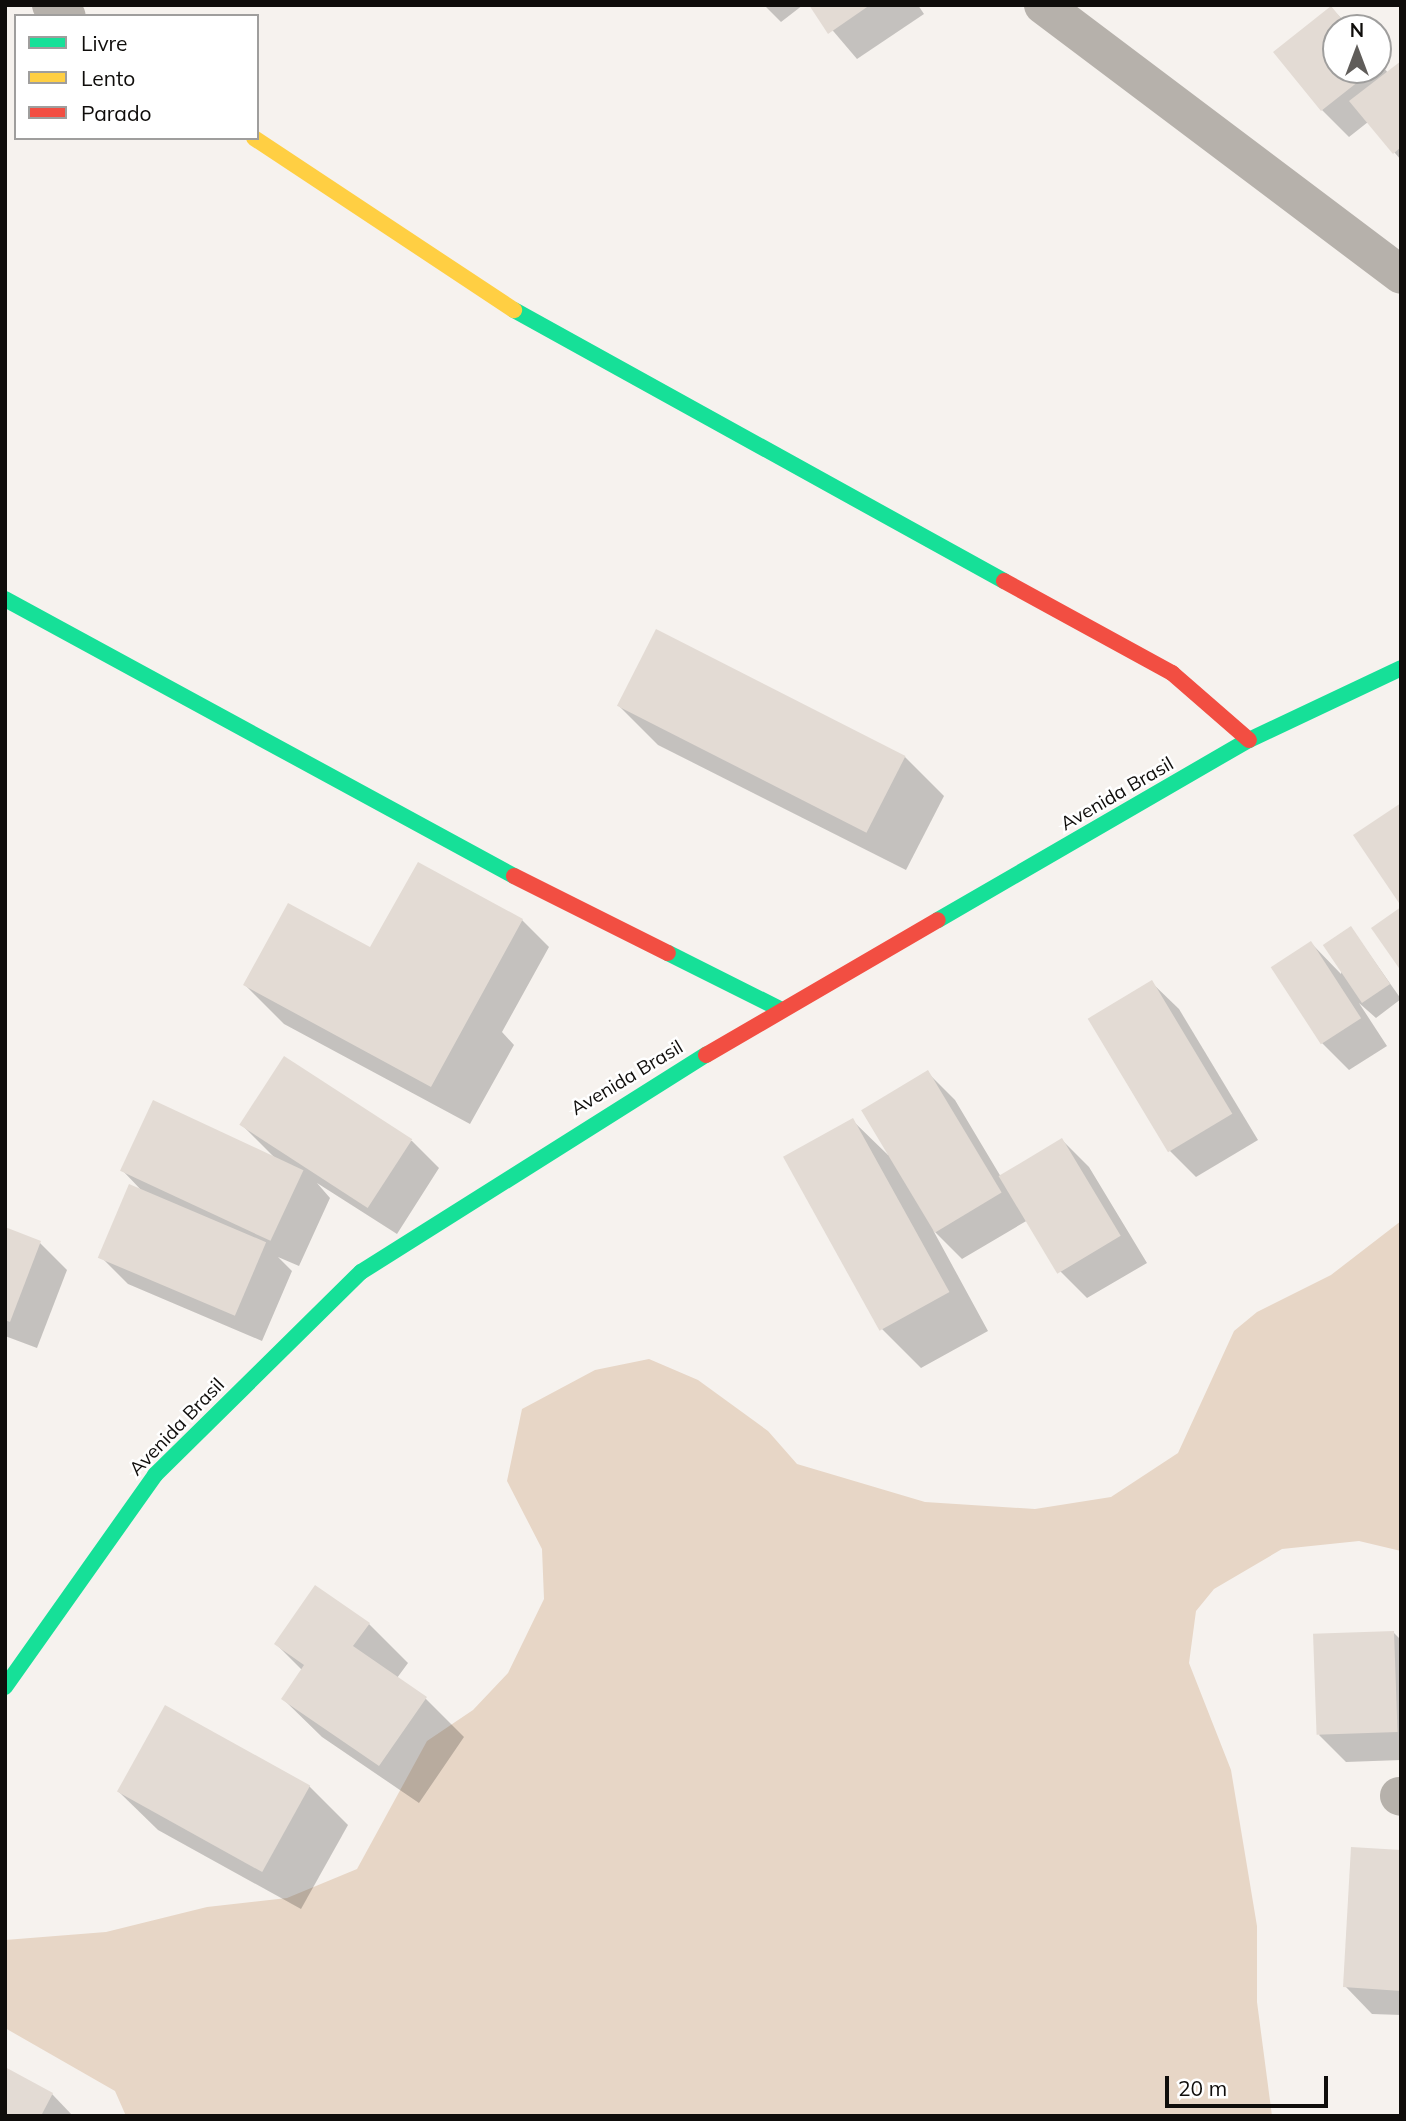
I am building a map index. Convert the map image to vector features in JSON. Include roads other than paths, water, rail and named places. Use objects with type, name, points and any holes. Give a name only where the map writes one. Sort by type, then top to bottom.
[{"type":"street","points":[[1043,5],[1401,275]]},
{"type":"street","points":[[257,140],[537,325],[1172,673],[1249,740]]},
{"type":"street","points":[[5,599],[467,853],[782,1010]]},
{"type":"street","name":"Avenida Brasil","points":[[5,1687],[155,1475],[361,1272],[609,1112],[782,1010],[1249,740],[1401,667]]}]
